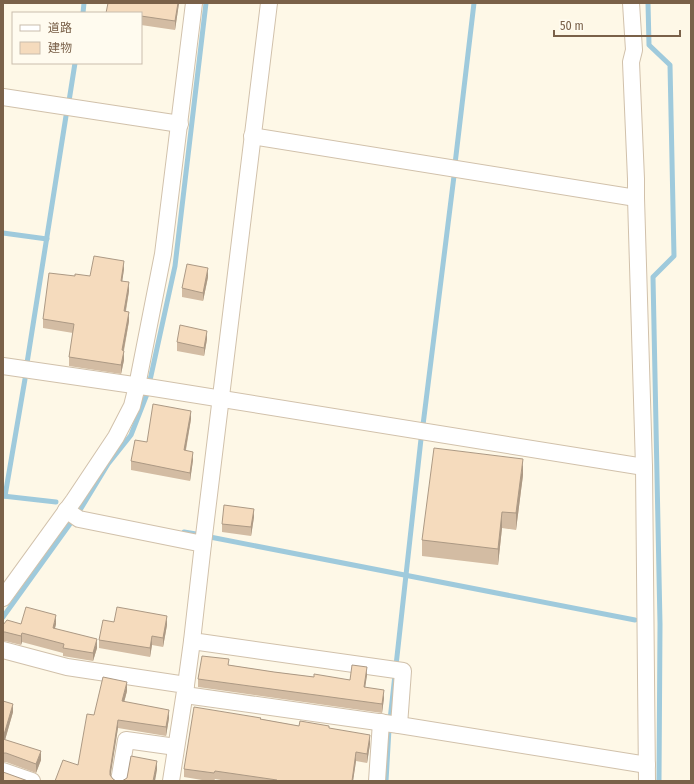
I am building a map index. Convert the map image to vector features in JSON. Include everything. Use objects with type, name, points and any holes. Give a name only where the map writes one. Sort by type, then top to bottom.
[{"type":"street","points":[[3,598],[116,437],[132,406],[163,254],[194,3]]},
{"type":"street","points":[[171,781],[192,642],[220,399],[269,3]]},
{"type":"street","points":[[3,650],[67,667],[185,690],[399,725],[647,773],[644,467],[636,179],[631,62],[634,50],[631,3]]},
{"type":"street","points":[[3,97],[180,124]]},
{"type":"street","points":[[252,136],[636,198]]},
{"type":"street","points":[[3,366],[154,388],[644,467]]},
{"type":"street","points":[[66,510],[79,520],[203,544]]},
{"type":"street","points":[[192,642],[397,670],[399,725]]},
{"type":"street","points":[[377,781],[381,722]]},
{"type":"street","points":[[119,781],[126,740],[176,747]]},
{"type":"street","points":[[3,772],[32,781]]},
{"type":"building","points":[[108,3],[178,3],[175,21],[142,16],[142,12],[106,12]]},
{"type":"building","points":[[94,256],[124,261],[121,281],[129,282],[124,311],[129,312],[122,350],[124,351],[121,365],[69,357],[74,324],[43,319],[49,273],[90,276]]},
{"type":"building","points":[[187,264],[208,268],[203,293],[182,288]]},
{"type":"building","points":[[180,325],[207,331],[204,348],[177,342]]},
{"type":"building","points":[[153,404],[191,411],[184,450],[193,452],[190,473],[131,461],[135,440],[147,442]]},
{"type":"building","points":[[434,448],[523,459],[516,513],[502,512],[498,549],[422,540]]},
{"type":"building","points":[[224,505],[254,509],[251,527],[222,524]]},
{"type":"building","points":[[26,607],[56,615],[53,628],[97,639],[93,653],[63,648],[64,644],[22,633],[21,636],[3,632],[3,625],[7,620],[21,624]]},
{"type":"building","points":[[117,607],[167,616],[163,638],[152,636],[150,648],[99,640],[103,620],[114,622]]},
{"type":"building","points":[[202,656],[229,659],[228,665],[314,677],[314,674],[350,680],[352,665],[367,667],[364,687],[384,690],[382,704],[198,679]]},
{"type":"building","points":[[103,677],[127,682],[122,701],[169,710],[166,727],[118,720],[110,771],[110,775],[116,781],[55,781],[63,760],[78,765],[87,714],[94,715]]},
{"type":"building","points":[[3,701],[13,704],[3,738]]},
{"type":"building","points":[[194,707],[299,726],[300,721],[370,735],[367,754],[356,752],[352,781],[277,781],[215,771],[214,773],[184,769]]},
{"type":"building","points":[[3,739],[41,751],[36,764],[3,753]]},
{"type":"building","points":[[131,756],[157,761],[153,781],[122,781],[127,778]]},
{"type":"building","points":[[3,772],[28,781],[3,781]]},
{"type":"waterway","points":[[83,12],[84,3]]},
{"type":"waterway","points":[[3,617],[80,510],[108,464],[131,435],[147,394],[175,266],[206,3]]},
{"type":"waterway","points":[[455,164],[474,3]]},
{"type":"waterway","points":[[648,3],[649,45],[670,65],[674,256],[653,277],[660,624],[659,781]]},
{"type":"waterway","points":[[69,101],[75,64]]},
{"type":"waterway","points":[[27,363],[66,116]]},
{"type":"waterway","points":[[423,425],[454,176]]},
{"type":"waterway","points":[[3,233],[47,239]]},
{"type":"waterway","points":[[5,496],[25,379]]},
{"type":"waterway","points":[[386,781],[389,729],[421,439]]},
{"type":"waterway","points":[[3,496],[56,502]]},
{"type":"waterway","points":[[184,532],[196,534]]},
{"type":"waterway","points":[[210,537],[635,620]]}]
